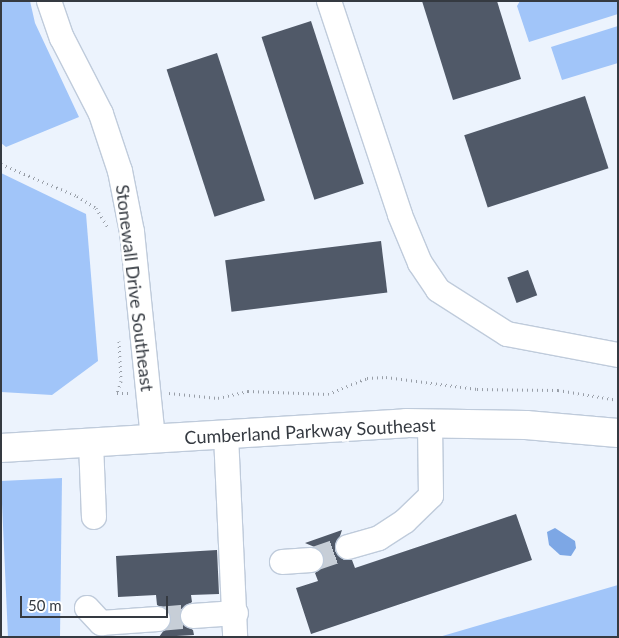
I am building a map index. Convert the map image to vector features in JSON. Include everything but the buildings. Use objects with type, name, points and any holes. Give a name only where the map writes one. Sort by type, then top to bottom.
[{"type":"main road","name":"Cumberland Parkway Southeast","points":[[1,448],[430,423],[526,425],[618,433]]},
{"type":"street","name":"Stonewall Drive Southeast","points":[[49,1],[113,145],[127,202],[140,305],[153,440]]},
{"type":"street","points":[[329,1],[400,215],[420,262],[438,290],[507,334],[618,355]]},
{"type":"street","points":[[348,547],[379,538],[405,521],[430,496],[430,423]]},
{"type":"street","points":[[226,435],[236,613],[235,637]]},
{"type":"street","points":[[80,444],[94,517]]},
{"type":"street","points":[[282,562],[311,560]]},
{"type":"street","points":[[87,608],[101,623],[158,619]]},
{"type":"street","points":[[192,616],[236,613]]},
{"type":"path","points":[[1,164],[96,208],[112,232]]},
{"type":"path","points":[[119,338],[119,393]]},
{"type":"path","points":[[182,392],[218,398],[248,391],[328,394],[366,378],[386,377],[468,388],[558,390],[618,400]]},
{"type":"shaded area","points":[[1,1],[30,1],[35,23],[79,117],[6,147],[1,143]]},
{"type":"shaded area","points":[[520,1],[618,1],[618,14],[529,42],[517,6]]},
{"type":"shaded area","points":[[618,26],[618,63],[562,80],[551,47]]},
{"type":"shaded area","points":[[1,173],[86,214],[98,361],[52,395],[1,392]]},
{"type":"shaded area","points":[[62,478],[60,637],[8,637],[1,481]]},
{"type":"shaded area","points":[[555,528],[575,541],[576,548],[571,556],[560,555],[549,545],[547,532]]},
{"type":"shaded area","points":[[618,585],[618,637],[439,637]]},
{"type":"tunnel","points":[[311,560],[348,547]]},
{"type":"tunnel","points":[[158,619],[193,616]]}]
